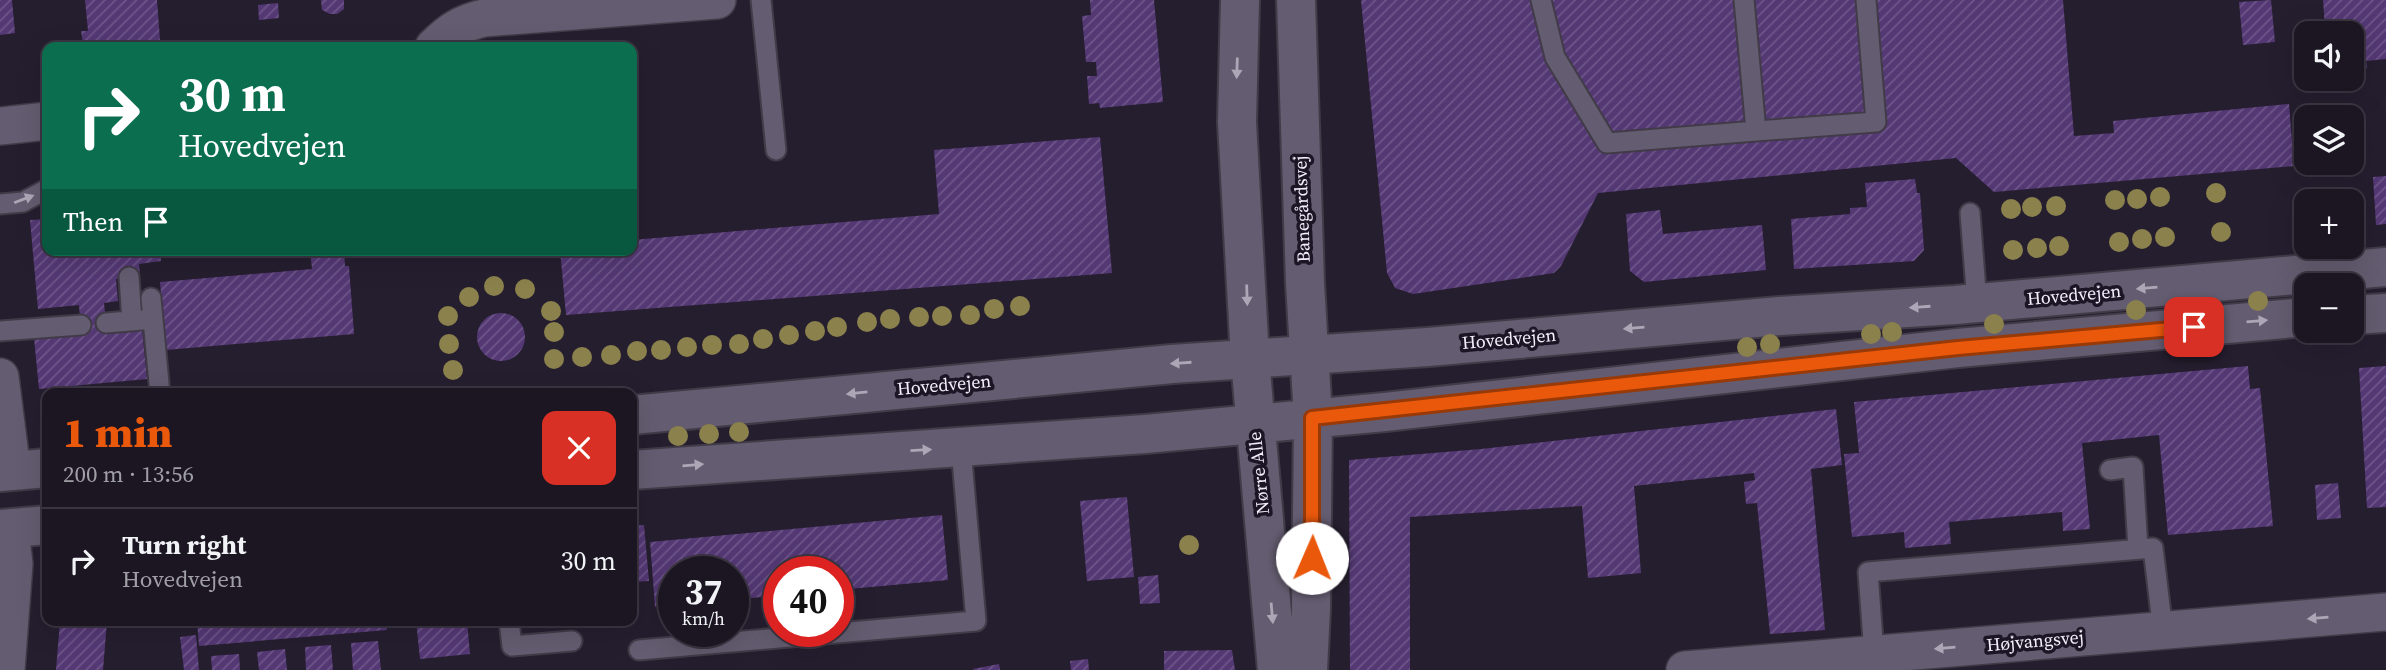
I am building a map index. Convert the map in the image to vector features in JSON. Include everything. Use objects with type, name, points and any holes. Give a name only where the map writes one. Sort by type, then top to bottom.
[{"type":"main road","points":[[1240,0],[1237,122],[1250,359]]},
{"type":"main road","name":"Banegårdsvej","points":[[1296,0],[1312,418]]},
{"type":"main road","name":"Hovedvejen","points":[[637,415],[989,380],[1780,316],[1978,303],[2386,267]]},
{"type":"main road","points":[[2364,314],[2386,313]]},
{"type":"main road","points":[[637,470],[961,448],[1254,424],[1958,348],[2294,318]]},
{"type":"main road","name":"Nørre Alle","points":[[1250,359],[1277,670]]},
{"type":"main road","points":[[1308,670],[1312,418]]},
{"type":"main road","points":[[5,529],[42,525]]},
{"type":"street","points":[[439,42],[452,29],[484,18],[717,0]]},
{"type":"street","points":[[0,126],[42,122]]},
{"type":"street","points":[[0,377],[15,475]]},
{"type":"street","points":[[5,529],[14,564],[6,670]]},
{"type":"street","name":"Højvangsvej","points":[[1685,670],[2386,612]]},
{"type":"lane","points":[[761,0],[776,150]]},
{"type":"lane","points":[[1541,0],[1555,57],[1607,143],[1876,122],[1866,0]]},
{"type":"lane","points":[[1744,0],[1756,131]]},
{"type":"lane","points":[[0,204],[23,202],[42,192]]},
{"type":"lane","points":[[1970,213],[1978,303]]},
{"type":"lane","points":[[129,278],[132,321]]},
{"type":"lane","points":[[151,298],[159,388]]},
{"type":"lane","points":[[106,323],[153,319]]},
{"type":"lane","points":[[0,331],[81,325]]},
{"type":"lane","points":[[639,650],[976,621],[961,448]]},
{"type":"lane","points":[[2110,470],[2133,467],[2138,549]]},
{"type":"lane","points":[[1874,654],[1868,572],[2138,549],[2153,548],[2164,631]]},
{"type":"lane","points":[[510,626],[512,646],[572,641]]},
{"type":"building","points":[[0,0],[12,0],[15,33],[0,35]]},
{"type":"building","points":[[85,0],[157,0],[160,40],[83,42],[81,31],[88,31]]},
{"type":"building","points":[[321,0],[344,0],[344,9],[337,14],[330,14],[322,10]]},
{"type":"building","points":[[1090,0],[1154,0],[1163,102],[1100,108],[1099,103],[1089,104],[1087,76],[1097,76],[1096,62],[1086,62],[1082,16],[1091,15]]},
{"type":"building","points":[[1361,0],[2063,0],[2074,136],[2114,133],[2113,121],[2289,104],[2294,166],[1994,192],[1956,158],[1598,193],[1561,266],[1554,273],[1413,294],[1395,288],[1387,273]]},
{"type":"building","points":[[2271,0],[2275,42],[2243,45],[2239,2]]},
{"type":"building","points":[[2323,0],[2386,0],[2386,59],[2366,61],[2367,68],[2364,68],[2364,21],[2324,21]]},
{"type":"building","points":[[278,3],[279,18],[259,20],[258,5]]},
{"type":"building","points":[[1100,137],[1112,273],[566,315],[561,256],[637,256],[637,240],[939,214],[934,150]]},
{"type":"building","points":[[2386,176],[2386,224],[2376,225],[2373,177]]},
{"type":"building","points":[[1915,179],[1917,193],[1920,193],[1924,250],[1914,261],[1794,269],[1791,219],[1850,214],[1850,208],[1867,207],[1865,183]]},
{"type":"building","points":[[1660,210],[1663,234],[1762,225],[1766,270],[1644,282],[1630,271],[1626,214]]},
{"type":"building","points":[[42,219],[42,256],[161,256],[161,261],[139,264],[140,277],[116,279],[118,301],[104,303],[107,331],[142,328],[147,379],[39,389],[34,338],[81,333],[79,305],[38,309],[30,220]]},
{"type":"building","points":[[311,256],[344,256],[345,266],[349,266],[354,334],[166,350],[160,282],[312,269]]},
{"type":"building","points":[[501,313],[518,320],[525,337],[518,354],[501,361],[484,354],[477,337],[484,320]]},
{"type":"building","points":[[2248,366],[2250,389],[2260,388],[2273,526],[2168,535],[2159,435],[2082,443],[2090,529],[2063,531],[2062,512],[1949,522],[1951,544],[1905,548],[1904,532],[1852,537],[1844,454],[1859,453],[1854,402]]},
{"type":"building","points":[[2386,366],[2386,507],[2367,508],[2359,368]]},
{"type":"building","points":[[1836,409],[1842,465],[1811,469],[1825,630],[1770,634],[1757,503],[1746,504],[1744,482],[1755,480],[1754,473],[1634,486],[1641,573],[1588,578],[1582,506],[1410,517],[1410,670],[1350,670],[1349,460],[1481,449]]},
{"type":"building","points":[[2338,483],[2341,518],[2317,520],[2315,485]]},
{"type":"building","points":[[1127,497],[1134,577],[1087,581],[1080,501]]},
{"type":"building","points":[[942,515],[948,580],[854,589],[854,556],[763,556],[763,597],[749,598],[749,556],[658,556],[658,607],[655,607],[650,542]]},
{"type":"building","points":[[644,525],[649,581],[637,582],[637,526]]},
{"type":"building","points":[[1158,575],[1160,603],[1140,604],[1138,577]]},
{"type":"building","points":[[60,626],[107,626],[103,670],[56,670]]},
{"type":"building","points":[[197,626],[387,626],[387,630],[199,646]]},
{"type":"building","points":[[417,626],[467,626],[470,654],[420,659]]},
{"type":"building","points":[[196,635],[199,670],[184,670],[180,637]]},
{"type":"building","points":[[378,641],[381,670],[353,670],[351,643]]},
{"type":"building","points":[[331,645],[333,670],[306,670],[305,647]]},
{"type":"building","points":[[285,649],[287,670],[259,670],[257,652]]},
{"type":"building","points":[[1232,650],[1235,670],[1164,670],[1164,651]]},
{"type":"building","points":[[239,654],[240,670],[212,670],[211,656]]},
{"type":"building","points":[[1088,659],[1089,670],[1071,670],[1070,661]]},
{"type":"building","points":[[999,664],[1000,670],[973,669]]},
{"type":"route","points":[[1312,558],[1312,418],[1958,348],[2194,327]]}]
